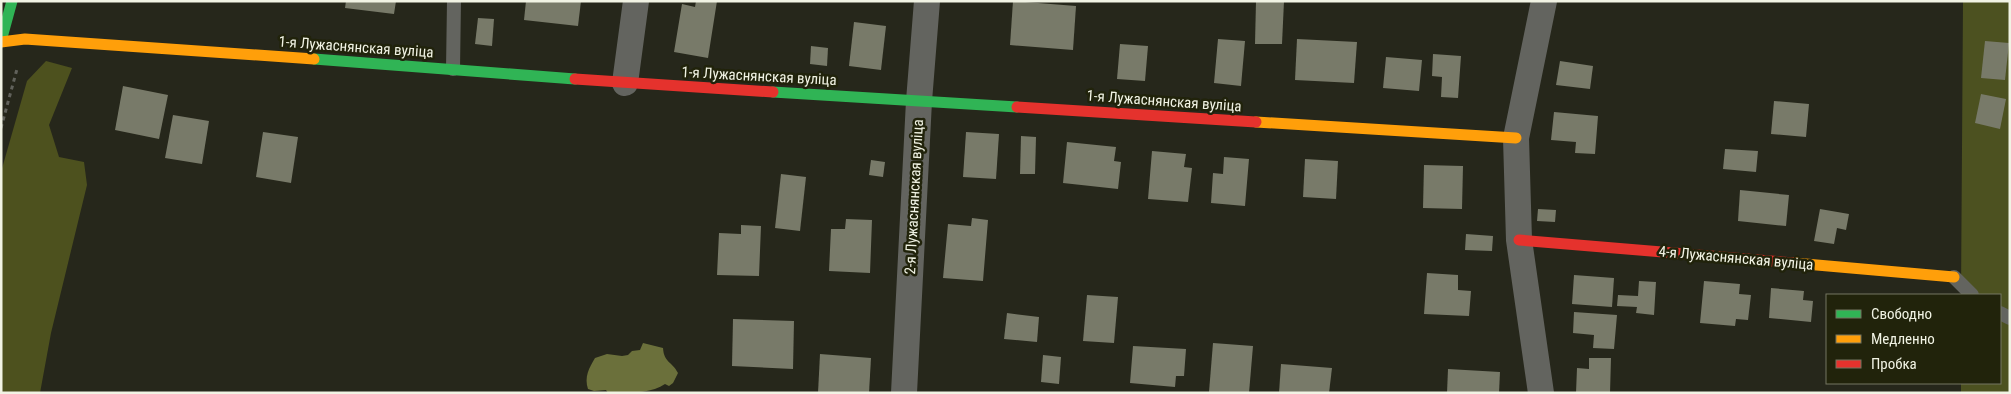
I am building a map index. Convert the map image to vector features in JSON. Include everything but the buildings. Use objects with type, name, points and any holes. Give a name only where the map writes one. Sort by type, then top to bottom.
[{"type":"street","points":[[1,41],[12,1]]},
{"type":"street","points":[[625,83],[636,1]]},
{"type":"street","name":"2-я Лужаснянская вуліца","points":[[904,393],[919,100],[927,1]]},
{"type":"street","points":[[1541,393],[1519,240],[1516,138],[1544,1]]},
{"type":"street","name":"1-я Лужаснянская вуліца","points":[[1,41],[25,39],[453,68],[625,83],[1516,138]]},
{"type":"street","name":"4-я Лужаснянская вуліца","points":[[1519,240],[1954,277]]},
{"type":"lane","points":[[453,68],[454,1]]},
{"type":"lane","points":[[1954,277],[1971,294]]},
{"type":"shaded area","points":[[1963,1],[2010,1],[2010,393],[1961,393],[1961,384],[2001,384],[2001,294],[1961,294]]},
{"type":"shaded area","points":[[46,61],[72,68],[49,125],[59,157],[84,162],[87,185],[51,333],[40,393],[1,393],[1,172],[27,81]]},
{"type":"shaded area","points":[[643,343],[663,348],[665,357],[678,373],[673,383],[669,386],[665,384],[653,390],[638,392],[608,393],[606,390],[594,391],[588,389],[587,377],[595,358],[607,354],[628,355],[632,351],[640,350]]},
{"type":"traffic: fast","points":[[1,41],[12,1]]},
{"type":"traffic: fast","points":[[314,59],[575,79]]},
{"type":"traffic: fast","points":[[773,92],[1017,107]]},
{"type":"traffic: slow","points":[[1,42],[25,39],[314,59]]},
{"type":"traffic: slow","points":[[1256,122],[1516,138]]},
{"type":"traffic: slow","points":[[1794,263],[1954,277]]},
{"type":"traffic: jam","points":[[575,79],[773,92]]},
{"type":"traffic: jam","points":[[1017,107],[1256,122]]},
{"type":"traffic: jam","points":[[1519,240],[1794,263]]}]
